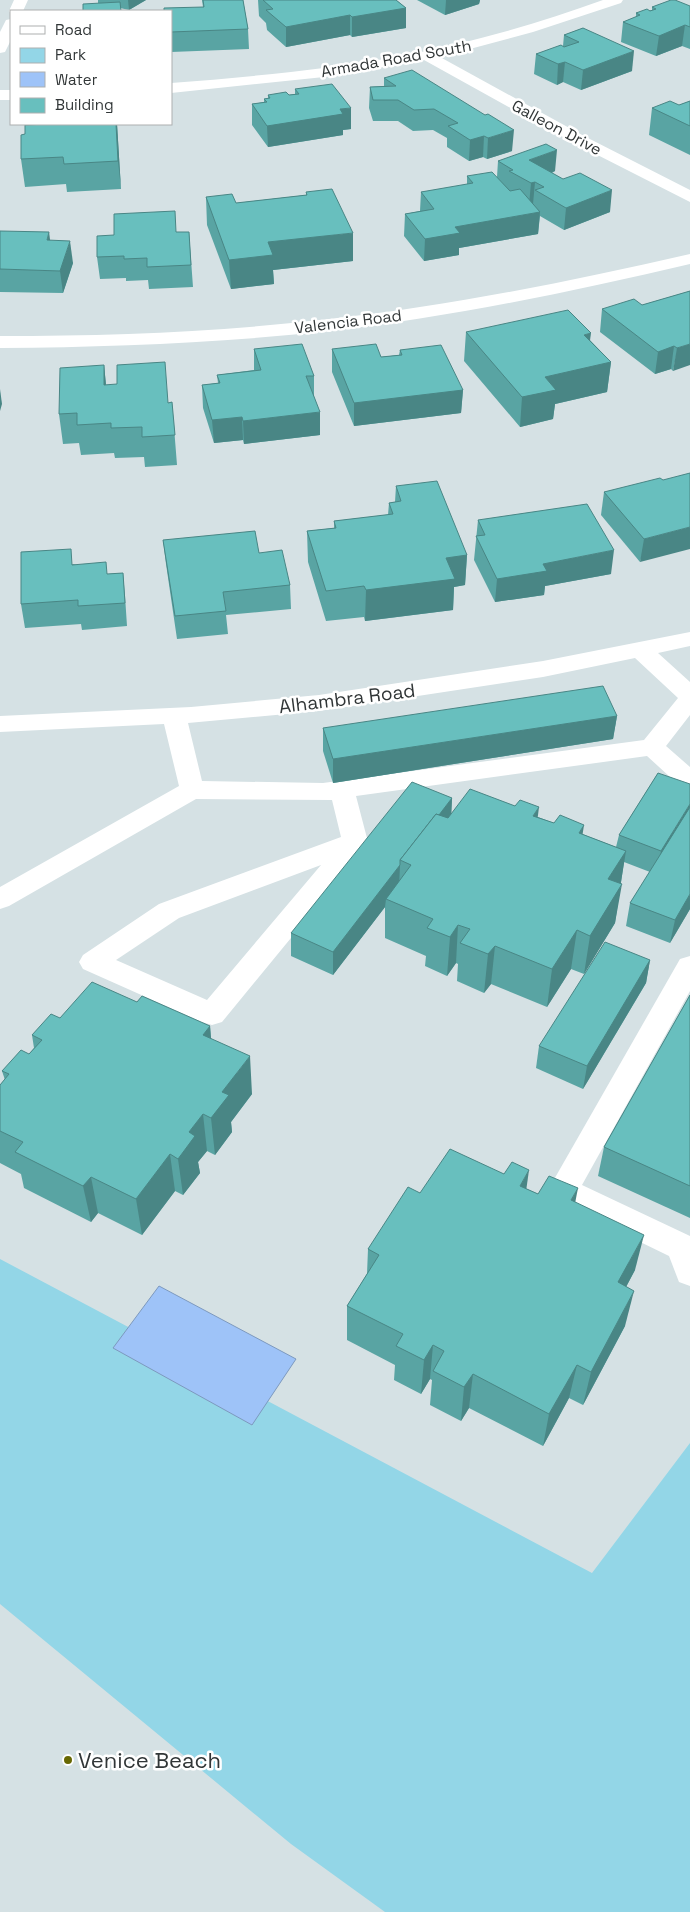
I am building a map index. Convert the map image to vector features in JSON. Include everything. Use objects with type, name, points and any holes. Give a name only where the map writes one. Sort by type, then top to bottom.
[{"type":"street","name":"Armada Road South","points":[[172,88],[326,72],[426,55],[520,31],[616,0]]},
{"type":"street","points":[[0,49],[10,25]]},
{"type":"street","name":"Galleon Drive","points":[[426,55],[690,198]]},
{"type":"street","name":"Valencia Road","points":[[0,342],[79,342],[165,338],[330,324],[497,299],[690,258]]},
{"type":"street","name":"Alhambra Road","points":[[0,724],[174,716],[319,703],[543,669],[690,639]]},
{"type":"street","points":[[0,898],[192,790],[323,792],[652,747],[690,697],[640,650]]},
{"type":"street","points":[[174,716],[192,790]]},
{"type":"street","points":[[652,747],[690,781]]},
{"type":"street","points":[[342,789],[355,842]]},
{"type":"street","points":[[355,842],[212,1014],[93,962],[169,911],[355,842]]},
{"type":"street","points":[[690,966],[563,1190],[682,1247],[690,1272]]},
{"type":"green space","points":[[0,1259],[592,1573],[690,1443],[690,1912],[385,1912],[291,1844],[0,1604]]},
{"type":"water","points":[[159,1286],[296,1359],[252,1425],[113,1348]]},
{"type":"building","points":[[203,0],[243,0],[248,29],[172,32],[172,10],[164,10],[164,8],[204,7]]},
{"type":"building","points":[[263,0],[396,0],[406,8],[352,17],[350,15],[286,27],[266,10],[273,9]]},
{"type":"building","points":[[671,0],[690,6],[690,27],[685,25],[659,36],[623,22],[640,15],[636,13],[647,9],[650,11],[656,9],[652,7]]},
{"type":"building","points":[[120,2],[121,10],[83,10],[83,4]]},
{"type":"building","points":[[583,28],[634,51],[583,70],[565,62],[558,64],[536,54],[561,45],[564,47],[579,42],[564,35]]},
{"type":"building","points":[[412,70],[485,115],[488,114],[514,130],[488,138],[484,136],[470,140],[448,126],[458,123],[434,109],[414,110],[398,100],[373,100],[370,87],[396,86],[384,78]]},
{"type":"building","points":[[332,84],[351,108],[340,109],[343,114],[267,126],[252,104],[267,102],[264,99],[270,98],[268,95],[286,92],[289,95],[299,94],[295,89]]},
{"type":"building","points":[[670,101],[679,105],[690,101],[690,126],[652,108]]},
{"type":"building","points":[[25,125],[116,125],[118,161],[64,164],[63,157],[21,159],[21,135],[25,134]]},
{"type":"building","points":[[546,144],[557,150],[529,160],[563,179],[580,173],[612,190],[566,208],[535,190],[544,187],[535,182],[531,183],[509,171],[513,170],[498,161]]},
{"type":"building","points":[[492,172],[510,191],[520,189],[540,212],[455,227],[460,233],[425,239],[405,214],[434,209],[421,192],[473,183],[467,176]]},
{"type":"building","points":[[332,189],[353,233],[268,242],[273,255],[229,260],[206,197],[232,194],[236,203],[307,195],[306,192]]},
{"type":"building","points":[[175,211],[176,232],[189,232],[191,265],[147,267],[147,258],[124,259],[124,256],[97,257],[97,236],[114,235],[114,214]]},
{"type":"building","points":[[0,231],[49,232],[47,240],[70,241],[60,271],[0,269]]},
{"type":"building","points":[[690,291],[690,344],[677,348],[674,346],[658,352],[602,309],[634,299],[642,305]]},
{"type":"building","points":[[568,310],[591,333],[584,335],[611,362],[545,377],[556,390],[522,397],[466,332]]},
{"type":"building","points":[[302,344],[314,376],[306,376],[320,412],[243,421],[242,417],[212,420],[202,385],[220,383],[217,375],[261,370],[254,349]]},
{"type":"building","points":[[376,344],[381,357],[402,355],[400,350],[441,345],[463,390],[354,403],[332,349]]},
{"type":"building","points":[[165,362],[168,403],[172,402],[175,435],[142,437],[142,427],[111,428],[111,423],[77,425],[77,413],[59,414],[60,368],[104,365],[104,385],[117,384],[117,365]]},
{"type":"building","points":[[690,473],[690,527],[644,539],[604,492],[660,478],[663,480]]},
{"type":"building","points":[[437,481],[467,555],[446,558],[455,579],[366,590],[364,586],[326,591],[307,531],[336,528],[334,521],[393,514],[389,503],[401,501],[396,486]]},
{"type":"building","points":[[587,504],[614,550],[543,564],[547,571],[497,579],[476,536],[485,535],[478,520]]},
{"type":"building","points":[[255,531],[259,553],[282,550],[290,585],[223,592],[226,611],[175,616],[163,540]]},
{"type":"building","points":[[71,549],[72,565],[106,562],[107,574],[123,573],[125,603],[78,606],[78,600],[21,604],[21,552]]},
{"type":"building","points":[[603,686],[617,716],[333,759],[323,728]]},
{"type":"building","points":[[658,773],[690,784],[690,804],[661,851],[619,835]]},
{"type":"building","points":[[412,782],[452,798],[439,815],[436,814],[400,860],[400,865],[333,952],[291,933]]},
{"type":"building","points":[[470,789],[515,806],[520,800],[539,807],[533,816],[554,823],[560,815],[584,825],[579,833],[626,851],[608,879],[622,884],[590,936],[577,930],[552,969],[495,946],[488,954],[460,943],[470,929],[458,925],[450,937],[427,928],[433,919],[386,899],[411,865],[400,860],[436,814],[448,818]]},
{"type":"building","points":[[690,807],[690,894],[675,920],[630,903]]},
{"type":"building","points":[[605,942],[650,960],[587,1066],[539,1046]]},
{"type":"building","points":[[92,982],[137,1002],[142,996],[210,1026],[203,1035],[250,1056],[222,1092],[229,1095],[211,1118],[203,1114],[189,1132],[195,1136],[178,1159],[170,1154],[136,1199],[91,1177],[83,1186],[15,1152],[23,1142],[0,1131],[0,1085],[9,1074],[2,1071],[21,1050],[29,1054],[42,1040],[32,1035],[51,1014],[60,1018]]},
{"type":"building","points":[[690,995],[690,1186],[604,1147]]},
{"type":"building","points":[[450,1149],[504,1174],[512,1162],[529,1170],[520,1186],[538,1194],[549,1176],[578,1188],[571,1200],[644,1235],[618,1282],[634,1291],[591,1372],[577,1365],[549,1414],[473,1374],[464,1387],[433,1371],[444,1351],[433,1345],[424,1360],[396,1346],[403,1334],[347,1306],[379,1255],[368,1249],[408,1187],[420,1193]]},
{"type":"place","name":"Venice Beach","points":[[68,1760]]}]
